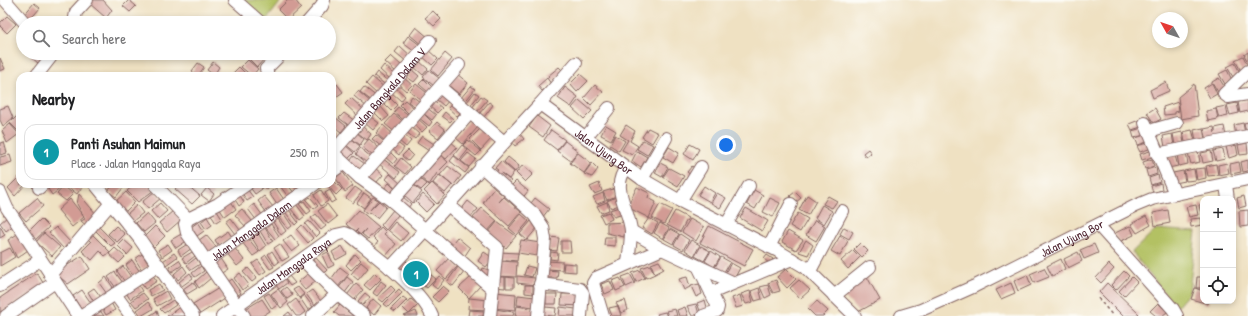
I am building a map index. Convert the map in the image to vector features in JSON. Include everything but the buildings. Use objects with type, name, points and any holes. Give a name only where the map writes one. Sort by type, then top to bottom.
[{"type":"street","points":[[5,0],[18,16]]},
{"type":"street","points":[[75,16],[76,12],[87,0]]},
{"type":"street","points":[[235,0],[253,16]]},
{"type":"street","points":[[313,16],[322,6],[324,0]]},
{"type":"street","name":"Jalan Bangkala Dalam V","points":[[336,147],[430,41]]},
{"type":"street","points":[[39,72],[49,60]]},
{"type":"street","points":[[267,72],[266,69],[275,60]]},
{"type":"street","points":[[390,268],[576,63]]},
{"type":"street","points":[[360,178],[459,65]]},
{"type":"street","points":[[1247,73],[1224,94],[1228,97],[1248,94]]},
{"type":"street","points":[[440,87],[504,142]]},
{"type":"street","name":"Jalan Ujung Bor","points":[[540,104],[586,137],[626,169],[642,179],[680,201],[792,259],[810,271],[855,316]]},
{"type":"street","points":[[586,137],[609,108]]},
{"type":"street","points":[[392,201],[470,113]]},
{"type":"street","points":[[1175,194],[1147,127],[1176,123]]},
{"type":"street","points":[[1157,154],[1248,136]]},
{"type":"street","points":[[642,179],[666,138]]},
{"type":"street","points":[[336,156],[360,178],[392,201],[493,289]]},
{"type":"street","points":[[336,169],[343,164]]},
{"type":"street","points":[[481,166],[536,215],[542,223],[545,239],[538,316]]},
{"type":"street","points":[[680,201],[701,167]]},
{"type":"street","points":[[626,169],[620,176],[619,187],[631,231],[628,263]]},
{"type":"street","name":"Jalan Ujung Bor","points":[[901,316],[921,310],[975,286],[1134,206],[1152,199],[1226,185],[1248,179]]},
{"type":"street","points":[[1226,185],[1228,196]]},
{"type":"street","points":[[726,225],[749,186]]},
{"type":"street","points":[[98,188],[159,265],[192,316]]},
{"type":"street","points":[[158,188],[188,219]]},
{"type":"street","points":[[241,188],[218,204],[188,219],[184,224],[186,231],[206,262],[244,316]]},
{"type":"street","name":"Jalan Manggala Dalam","points":[[206,262],[309,188]]},
{"type":"street","points":[[0,192],[8,208],[40,260],[78,316]]},
{"type":"street","points":[[6,316],[52,278],[111,203]]},
{"type":"street","points":[[769,247],[791,204]]},
{"type":"street","points":[[448,205],[497,247],[490,316]]},
{"type":"street","points":[[810,271],[842,211]]},
{"type":"street","points":[[1098,225],[1173,309],[1177,316]]},
{"type":"street","points":[[631,231],[699,268],[734,283]]},
{"type":"street","name":"Jalan Manggala Raya","points":[[222,316],[303,260],[336,235],[345,233],[390,268],[428,307],[432,316]]},
{"type":"street","points":[[603,316],[594,280],[599,275],[662,249]]},
{"type":"street","points":[[711,293],[792,259]]},
{"type":"street","points":[[0,286],[40,260]]},
{"type":"street","points":[[303,260],[338,294],[364,316]]},
{"type":"street","points":[[82,316],[159,265]]},
{"type":"street","points":[[834,296],[870,267]]},
{"type":"street","points":[[699,268],[718,309],[713,313],[703,316]]},
{"type":"street","points":[[540,284],[580,289],[583,293],[580,316]]},
{"type":"street","points":[[115,294],[131,316]]},
{"type":"street","points":[[313,316],[338,294]]},
{"type":"path","points":[[1098,298],[1113,316]]},
{"type":"green space","points":[[242,0],[282,0],[270,16],[259,16]]},
{"type":"green space","points":[[1156,229],[1196,232],[1189,293],[1176,308],[1132,252]]},
{"type":"place","name":"Panti Asuhan Maimun","points":[[416,274]]}]
